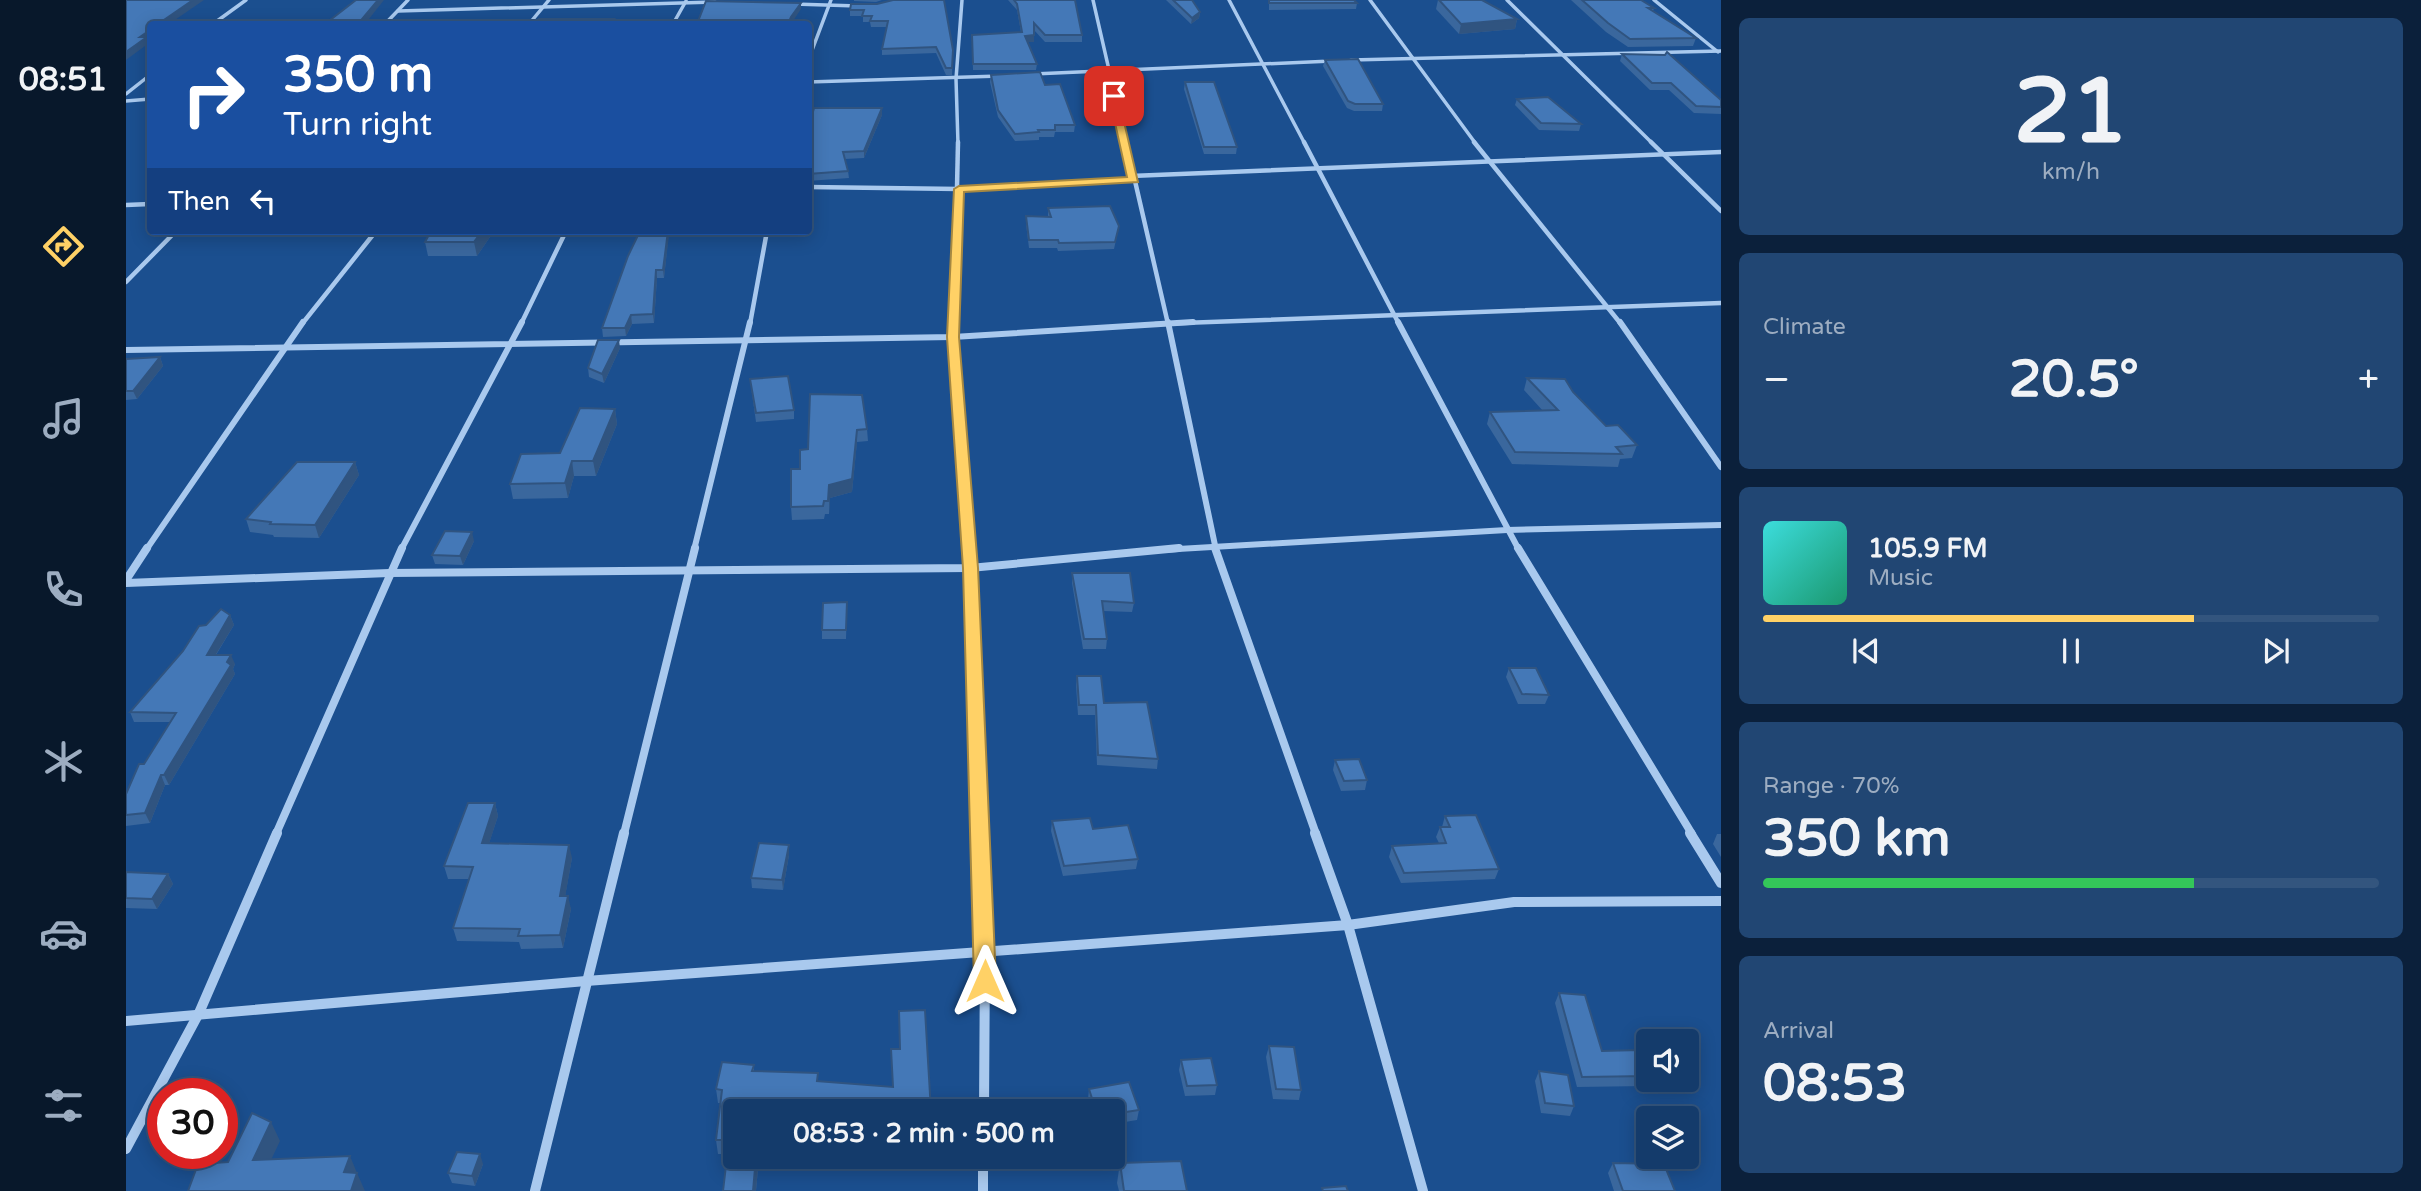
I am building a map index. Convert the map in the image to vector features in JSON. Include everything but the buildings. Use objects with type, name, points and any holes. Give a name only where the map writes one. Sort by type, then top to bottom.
[{"type":"street","points":[[217,21],[246,0]]},
{"type":"street","points":[[388,21],[408,0]]},
{"type":"street","points":[[531,21],[549,0]]},
{"type":"street","points":[[812,51],[831,0]]},
{"type":"street","points":[[962,0],[956,79],[959,189],[953,337],[970,568],[985,954],[984,1099]]},
{"type":"street","points":[[1093,0],[1168,323],[1214,545],[1348,925],[1423,1191]]},
{"type":"street","points":[[1229,0],[1507,530],[1721,883]]},
{"type":"street","points":[[1370,0],[1488,160],[1608,305],[1721,467]]},
{"type":"street","points":[[1507,0],[1665,153],[1721,212]]},
{"type":"street","points":[[1654,0],[1720,52]]},
{"type":"street","points":[[398,10],[541,9],[686,1],[724,2]]},
{"type":"street","points":[[675,21],[686,1]]},
{"type":"street","points":[[791,4],[864,6]]},
{"type":"street","points":[[1025,74],[1263,63],[1720,52]]},
{"type":"street","points":[[812,82],[1011,75]]},
{"type":"street","points":[[126,94],[147,77]]},
{"type":"street","points":[[126,101],[147,99]]},
{"type":"street","points":[[812,187],[959,189],[1315,167],[1721,152]]},
{"type":"street","points":[[126,205],[147,204]]},
{"type":"street","points":[[126,282],[172,235]]},
{"type":"street","points":[[126,582],[283,347],[373,235]]},
{"type":"street","points":[[126,1149],[199,1013],[390,573],[512,343],[564,235]]},
{"type":"street","points":[[535,1191],[747,338],[766,235]]},
{"type":"street","points":[[126,350],[747,338],[953,337],[1168,323],[1721,303]]},
{"type":"street","points":[[126,582],[390,573],[970,568],[1214,545],[1507,530],[1721,524]]},
{"type":"street","points":[[126,1021],[586,981],[985,954],[1348,925],[1514,902],[1721,901]]},
{"type":"street","points":[[983,1169],[983,1191]]},
{"type":"route","points":[[985,981],[970,568],[953,337],[959,189],[1042,182],[1135,180],[1131,176],[1114,96]]}]
